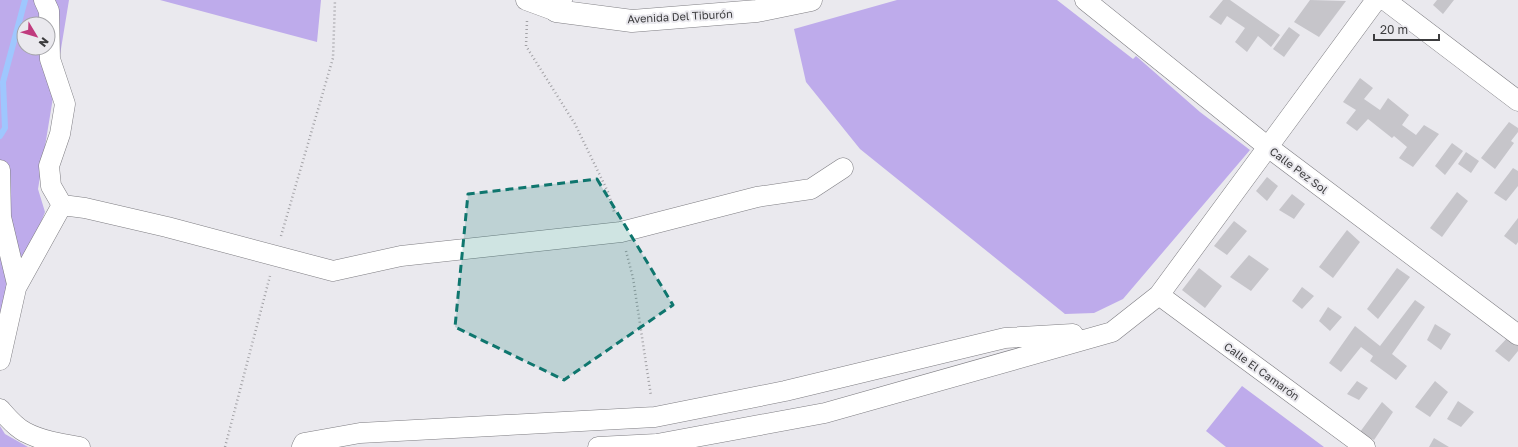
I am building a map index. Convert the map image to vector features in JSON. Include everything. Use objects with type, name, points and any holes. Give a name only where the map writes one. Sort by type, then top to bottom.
[{"type":"street","points":[[44,0],[49,11],[50,59],[65,104],[60,134],[49,166],[51,186],[62,205]]},
{"type":"street","name":"Avenida Del Tiburón","points":[[527,0],[632,21],[757,11],[811,0]]},
{"type":"street","name":"Calle Pez Sol","points":[[1085,0],[1268,147],[1518,335]]},
{"type":"street","points":[[598,447],[657,444],[826,413],[1112,332],[1159,295],[1376,0]]},
{"type":"street","points":[[1384,0],[1518,100]]},
{"type":"street","points":[[62,205],[85,208],[167,226],[333,271],[402,256],[621,232],[758,197],[811,189],[843,168]]},
{"type":"street","points":[[0,170],[1,216],[17,284],[0,360]]},
{"type":"street","points":[[16,288],[62,205]]},
{"type":"street","name":"Calle El Camarón","points":[[1159,295],[1365,447]]},
{"type":"street","points":[[302,447],[304,443],[360,433],[655,417],[785,391],[1005,338],[1109,332]]},
{"type":"street","points":[[0,408],[8,418],[25,432],[53,443],[80,447]]},
{"type":"path","points":[[225,447],[275,256],[332,58],[335,0]]},
{"type":"path","points":[[527,0],[526,46],[575,124],[608,192],[621,232],[633,278],[655,417]]},
{"type":"highlighted area","points":[[597,179],[673,305],[564,380],[455,327],[468,194]]},
{"type":"shaded area","points":[[0,0],[69,0],[38,189],[45,212],[0,329]]},
{"type":"shaded area","points":[[160,0],[321,0],[317,42]]},
{"type":"shaded area","points":[[897,0],[1057,0],[1133,59],[1136,56],[1200,112],[1250,150],[1123,299],[1094,313],[1065,314],[860,149],[806,82],[794,29]]},
{"type":"shaded area","points":[[1242,386],[1324,447],[1226,447],[1206,431]]},
{"type":"shaded area","points":[[0,426],[5,434],[28,447],[0,447]]},
{"type":"building","points":[[1223,0],[1230,0],[1280,35],[1271,47],[1258,36],[1247,52],[1235,42],[1245,28],[1227,16],[1221,25],[1209,17]]},
{"type":"building","points":[[1310,0],[1346,1],[1319,37],[1294,22]]},
{"type":"building","points":[[1437,0],[1454,0],[1443,14],[1433,5]]},
{"type":"building","points":[[1289,27],[1300,35],[1284,57],[1273,49]]},
{"type":"building","points":[[1360,78],[1373,88],[1364,99],[1380,110],[1388,98],[1409,115],[1402,125],[1416,135],[1424,125],[1439,134],[1413,167],[1399,158],[1407,147],[1394,136],[1392,138],[1368,119],[1357,131],[1346,123],[1356,110],[1343,102]]},
{"type":"building","points":[[1509,122],[1518,128],[1518,132],[1511,141],[1514,143],[1495,169],[1481,158]]},
{"type":"building","points":[[1452,143],[1463,151],[1445,175],[1435,166]]},
{"type":"building","points":[[1466,152],[1479,161],[1471,173],[1458,164]]},
{"type":"building","points":[[1513,168],[1518,171],[1518,186],[1506,201],[1494,193]]},
{"type":"building","points":[[1267,177],[1278,186],[1267,201],[1256,191]]},
{"type":"building","points":[[1457,192],[1468,201],[1442,237],[1430,228]]},
{"type":"building","points":[[1292,194],[1305,204],[1294,219],[1279,210]]},
{"type":"building","points":[[1518,218],[1518,242],[1516,245],[1504,236]]},
{"type":"building","points":[[1234,221],[1247,231],[1227,255],[1214,246]]},
{"type":"building","points":[[1347,230],[1360,242],[1333,278],[1319,267]]},
{"type":"building","points":[[1249,255],[1269,269],[1251,291],[1230,277]]},
{"type":"building","points":[[1199,268],[1222,286],[1205,308],[1182,290]]},
{"type":"building","points":[[1397,268],[1410,277],[1378,319],[1367,309]]},
{"type":"building","points":[[1302,287],[1314,296],[1302,309],[1292,301]]},
{"type":"building","points":[[1415,300],[1425,307],[1392,354],[1407,366],[1396,380],[1370,361],[1373,356],[1361,347],[1341,372],[1329,363],[1355,326],[1380,346]]},
{"type":"building","points":[[1328,307],[1342,317],[1330,331],[1319,321]]},
{"type":"building","points":[[1435,324],[1451,334],[1441,350],[1427,340]]},
{"type":"building","points":[[1509,336],[1518,343],[1518,351],[1509,362],[1495,351]]},
{"type":"building","points":[[1357,381],[1368,388],[1359,400],[1347,394]]},
{"type":"building","points":[[1435,381],[1448,392],[1430,417],[1415,407]]},
{"type":"building","points":[[1458,401],[1474,412],[1461,427],[1447,419]]},
{"type":"building","points":[[1382,402],[1393,412],[1374,440],[1360,432]]},
{"type":"building","points":[[1434,438],[1449,447],[1429,447]]},
{"type":"waterway","points":[[0,136],[5,128],[3,82],[25,0]]}]
